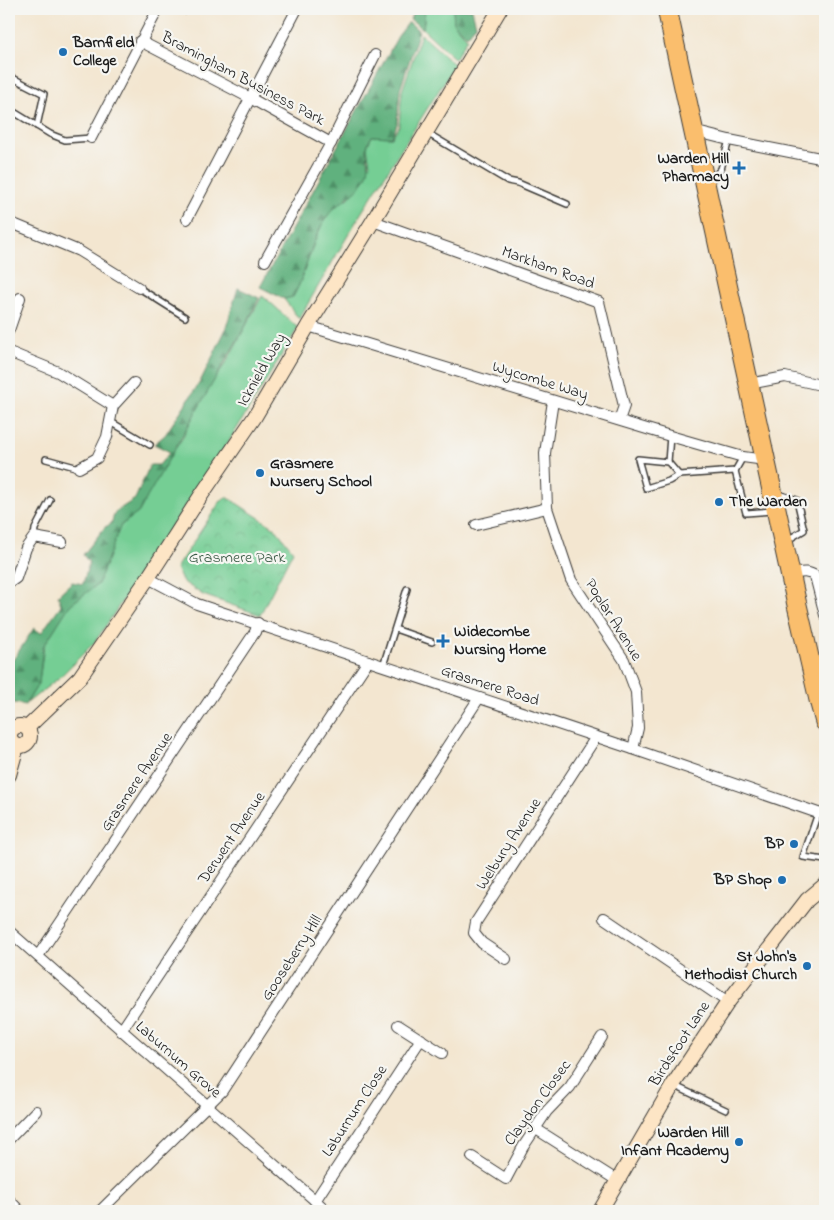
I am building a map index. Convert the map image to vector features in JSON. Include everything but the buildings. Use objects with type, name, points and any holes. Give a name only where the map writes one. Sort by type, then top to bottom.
[{"type":"highway","points":[[667,9],[776,510],[825,722]]},
{"type":"street","points":[[91,138],[158,9]]},
{"type":"street","points":[[186,219],[297,9]]},
{"type":"street","name":"Icknield Way","points":[[28,728],[80,677],[254,418],[500,9]]},
{"type":"street","name":"Bramingham Business Park","points":[[140,41],[250,98],[331,143]]},
{"type":"street","points":[[265,261],[331,143],[375,55]]},
{"type":"street","points":[[693,130],[729,140],[825,159]]},
{"type":"street","name":"Markham Road","points":[[373,221],[600,302],[624,406],[619,420]]},
{"type":"street","points":[[9,222],[80,252],[139,288]]},
{"type":"street","points":[[9,330],[20,298]]},
{"type":"street","name":"Wycombe Way","points":[[308,326],[670,436],[743,457],[766,460]]},
{"type":"street","points":[[9,352],[58,372],[113,406]]},
{"type":"street","points":[[749,384],[785,377],[825,386]]},
{"type":"street","points":[[79,468],[97,458],[107,437],[113,406],[134,383]]},
{"type":"street","name":"Poplar Avenue","points":[[553,401],[545,453],[547,508],[571,580],[624,660],[636,692],[638,728],[632,749]]},
{"type":"street","points":[[476,525],[547,508]]},
{"type":"street","points":[[9,584],[16,578],[26,548],[34,537],[62,542]]},
{"type":"street","points":[[791,574],[805,572],[815,576],[825,615]]},
{"type":"street","name":"Grasmere Road","points":[[148,578],[197,604],[822,813]]},
{"type":"street","name":"Grasmere Avenue","points":[[38,956],[255,632],[258,623]]},
{"type":"street","name":"Derwent Avenue","points":[[121,1031],[368,661]]},
{"type":"street","name":"Gooseberry Hill","points":[[100,1211],[208,1106],[228,1083],[479,698]]},
{"type":"street","points":[[18,726],[28,728],[30,734],[28,743],[23,746],[17,746],[10,739],[10,728],[18,726]]},
{"type":"street","name":"Welbury Avenue","points":[[506,959],[482,943],[474,933],[476,922],[596,737]]},
{"type":"street","points":[[9,774],[17,746]]},
{"type":"street","name":"Birdsfoot Lane","points":[[600,1211],[673,1085],[728,1002],[807,900],[825,885]]},
{"type":"street","points":[[604,918],[728,1002]]},
{"type":"street","name":"Laburnum Grove","points":[[9,931],[327,1211]]},
{"type":"street","points":[[398,1025],[442,1053]]},
{"type":"street","name":"Claydon Closec","points":[[472,1157],[506,1179],[523,1147],[547,1111],[570,1087],[602,1037]]},
{"type":"street","name":"Laburnum Close","points":[[315,1201],[421,1039]]},
{"type":"street","points":[[9,1139],[36,1111]]},
{"type":"street","points":[[536,1129],[618,1181]]},
{"type":"street","points":[[9,1200],[20,1211]]},
{"type":"lane","points":[[9,76],[44,94],[37,126]]},
{"type":"lane","points":[[9,109],[50,134],[65,140],[91,138]]},
{"type":"lane","points":[[427,132],[508,181],[518,183],[567,204]]},
{"type":"lane","points":[[706,186],[721,169],[729,140]]},
{"type":"lane","points":[[139,288],[185,317]]},
{"type":"lane","points":[[110,422],[150,445]]},
{"type":"lane","points":[[668,462],[670,436]]},
{"type":"lane","points":[[743,457],[735,471],[746,513],[776,510]]},
{"type":"lane","points":[[46,459],[79,468]]},
{"type":"lane","points":[[679,475],[668,462],[638,459],[646,488],[669,481],[679,475],[735,471]]},
{"type":"lane","points":[[772,489],[779,494],[797,500],[804,530],[784,543]]},
{"type":"lane","points":[[34,537],[35,529],[50,500]]},
{"type":"lane","points":[[383,666],[407,589]]},
{"type":"lane","points":[[394,629],[432,642]]},
{"type":"lane","points":[[822,813],[804,857],[825,860]]},
{"type":"lane","points":[[673,1085],[726,1110]]},
{"type":"green space","points":[[415,9],[425,9],[423,29],[410,19]]},
{"type":"green space","points":[[425,9],[453,9],[454,24],[467,38],[455,59],[423,29]]},
{"type":"green space","points":[[453,9],[472,9],[476,25],[467,36],[454,24]]},
{"type":"green space","points":[[409,22],[419,31],[400,90],[397,124],[392,137],[371,137],[367,147],[368,173],[358,189],[326,218],[316,237],[293,297],[284,299],[260,287],[398,36]]},
{"type":"green space","points":[[421,34],[455,65],[360,215],[299,319],[284,299],[293,297],[326,217],[338,204],[349,198],[370,164],[367,147],[372,136],[392,137],[399,126],[402,91]]},
{"type":"green space","points":[[238,288],[259,298],[246,325],[138,513],[121,525],[98,584],[70,605],[43,647],[39,683],[25,705],[9,702],[9,659],[13,660],[34,628],[41,633],[61,605],[58,595],[72,582],[83,584],[89,562],[83,555],[105,527],[111,524],[115,512],[135,499],[150,465],[159,465],[170,452],[154,444],[165,435],[200,382],[225,331]]},
{"type":"green space","points":[[262,296],[298,328],[233,435],[95,642],[60,677],[27,703],[39,682],[44,646],[69,605],[98,584],[120,526],[139,512],[155,480],[183,437],[201,400],[227,361]]},
{"type":"green space","name":"Grasmere Park","points":[[227,497],[275,528],[293,551],[260,615],[203,595],[182,581],[176,568],[220,502]]},
{"type":"place","name":"Barnfield College","points":[[63,52]]},
{"type":"place","name":"Warden Hill Pharmacy","points":[[739,168]]},
{"type":"place","name":"Grasmere Nursery School","points":[[260,473]]},
{"type":"place","name":"The Warden","points":[[719,502]]},
{"type":"place","name":"Widecombe Nursing Home","points":[[443,641]]},
{"type":"place","name":"BP","points":[[794,844]]},
{"type":"place","name":"BP Shop","points":[[782,880]]},
{"type":"place","name":"St John's Methodist Church","points":[[807,966]]},
{"type":"place","name":"Warden Hill Infant Academy","points":[[739,1142]]}]
